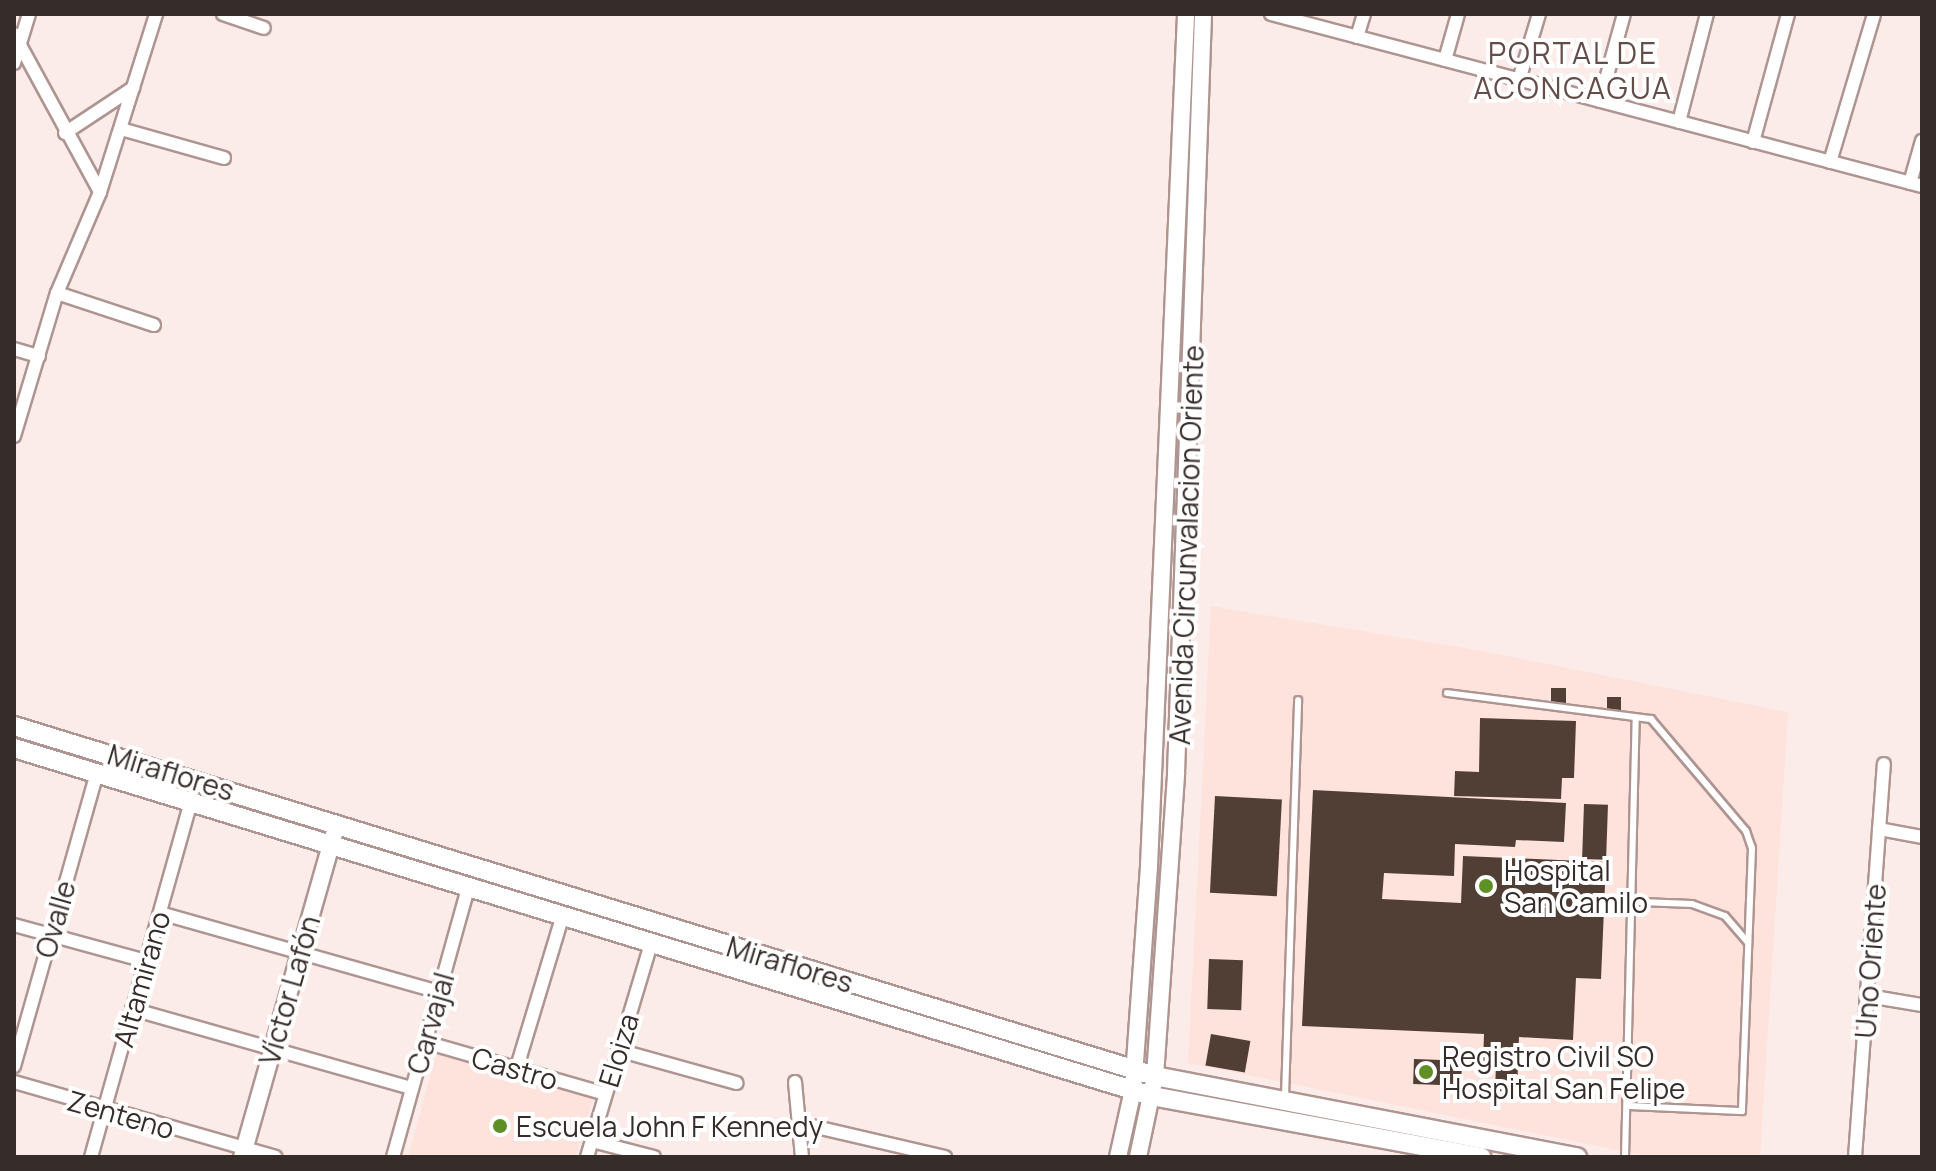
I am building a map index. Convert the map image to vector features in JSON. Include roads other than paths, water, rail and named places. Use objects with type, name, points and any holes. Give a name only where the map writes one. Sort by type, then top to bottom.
[{"type":"main road","name":"Miraflores","points":[[14,726],[1155,1076],[1577,1157]]},
{"type":"main road","name":"Miraflores","points":[[14,748],[1152,1096],[1280,1118],[1412,1150],[1481,1157]]},
{"type":"street","points":[[14,63],[17,38],[29,14]]},
{"type":"street","points":[[14,436],[57,293],[100,192],[156,14]]},
{"type":"street","points":[[223,14],[264,28]]},
{"type":"street","name":"Avenida Circunvalacion Oriente","points":[[1118,1157],[1133,1090],[1149,866],[1186,14]]},
{"type":"street","name":"Avenida Circunvalacion Oriente","points":[[1138,1157],[1155,1076],[1177,758],[1203,14]]},
{"type":"street","points":[[1271,14],[1916,184],[1922,141]]},
{"type":"street","points":[[1357,37],[1364,14]]},
{"type":"street","points":[[1445,60],[1458,14]]},
{"type":"street","points":[[1519,80],[1539,14]]},
{"type":"street","points":[[1600,101],[1624,14]]},
{"type":"street","points":[[1679,122],[1707,14]]},
{"type":"street","points":[[1753,142],[1788,14]]},
{"type":"street","points":[[1830,162],[1874,14]]},
{"type":"street","points":[[17,38],[65,133],[100,192]]},
{"type":"street","points":[[65,133],[133,88]]},
{"type":"street","points":[[121,129],[224,158]]},
{"type":"street","points":[[57,293],[154,325]]},
{"type":"street","points":[[14,349],[39,356]]},
{"type":"street","name":"Uno Oriente","points":[[1855,1157],[1884,764]]},
{"type":"street","name":"Ovalle","points":[[14,1066],[97,773]]},
{"type":"street","name":"Altamirano","points":[[91,1157],[191,801]]},
{"type":"street","name":"Víctor Lafón","points":[[243,1153],[337,824]]},
{"type":"street","points":[[1879,829],[1922,837]]},
{"type":"street","name":"Carvajal","points":[[393,1157],[468,889]]},
{"type":"street","points":[[160,913],[439,992]]},
{"type":"street","points":[[517,1067],[563,915]]},
{"type":"street","points":[[14,925],[146,961]]},
{"type":"street","name":"Eloiza","points":[[587,1157],[651,944]]},
{"type":"street","points":[[1868,996],[1922,1005]]},
{"type":"street","points":[[132,1009],[412,1088]]},
{"type":"street","name":"Castro","points":[[425,1042],[605,1094]]},
{"type":"street","points":[[618,1050],[736,1083]]},
{"type":"street","name":"Zenteno","points":[[14,1082],[243,1153],[275,1157]]},
{"type":"street","points":[[795,1082],[802,1157]]},
{"type":"street","points":[[799,1123],[945,1157]]},
{"type":"street","points":[[592,1141],[654,1157]]},
{"type":"lane","points":[[1447,693],[1651,719],[1746,831],[1752,848],[1742,1111],[1627,1106]]},
{"type":"lane","points":[[1280,1118],[1285,1099],[1298,700]]},
{"type":"lane","points":[[1625,1157],[1636,718]]},
{"type":"lane","points":[[1615,901],[1692,904],[1725,916],[1748,942]]},
{"type":"place","name":"Hospital San Camilo","points":[[1486,886]]},
{"type":"place","name":"Registro Civil SO Hospital San Felipe","points":[[1426,1072]]},
{"type":"place","name":"Escuela John F Kennedy","points":[[500,1126]]},
{"type":"district","name":"PORTAL DE ACONCAGUA","points":[[1573,70]]}]
